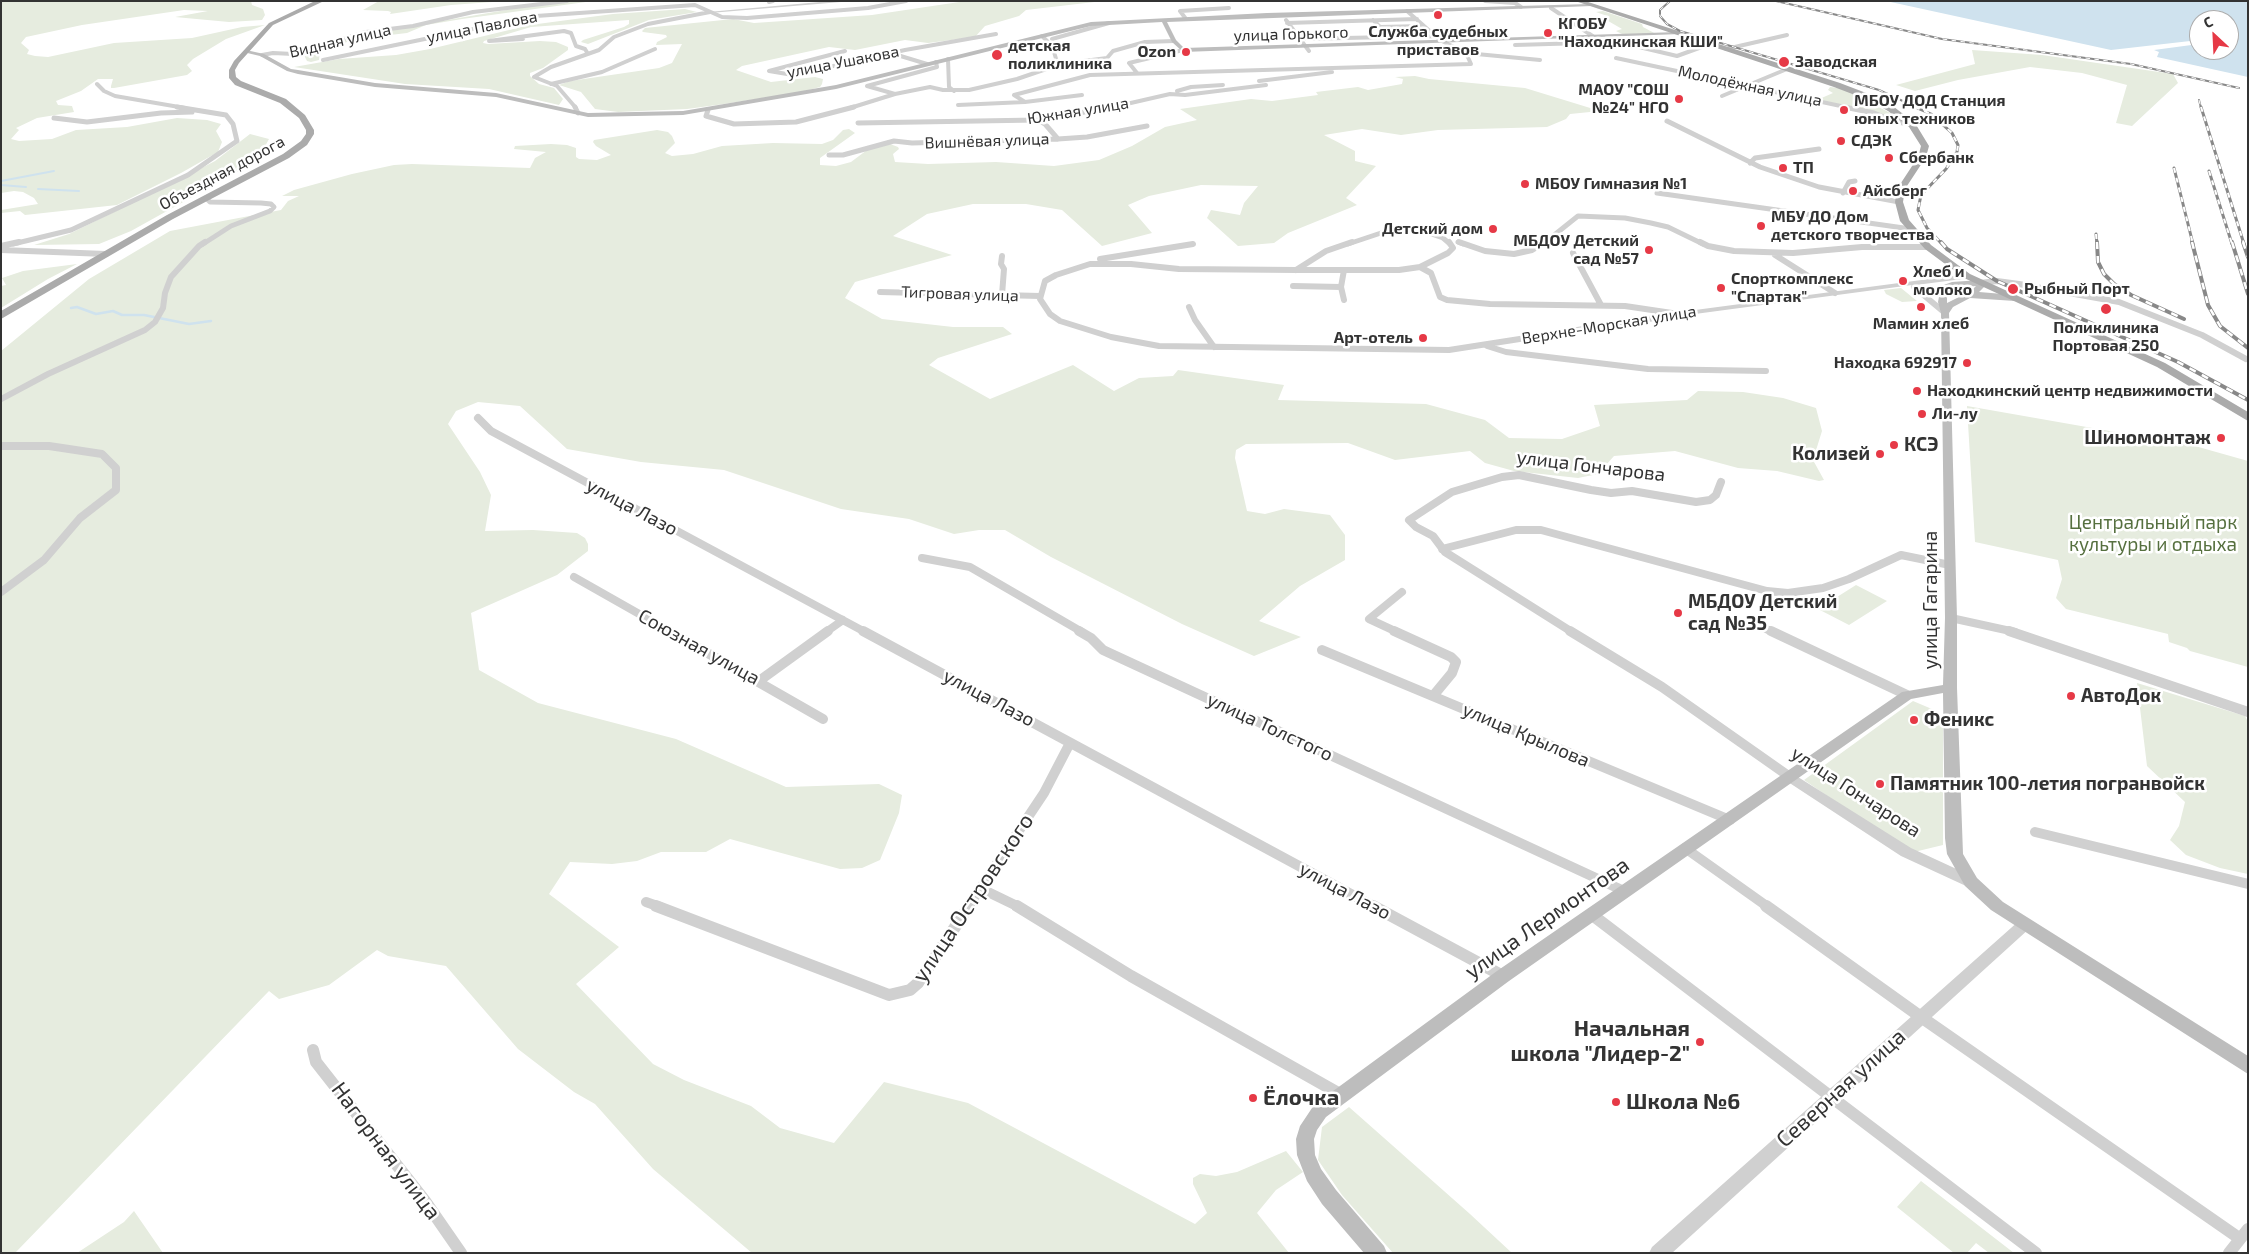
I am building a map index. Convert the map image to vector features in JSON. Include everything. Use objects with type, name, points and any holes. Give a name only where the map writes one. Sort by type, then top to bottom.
[{"type":"main road","name":"Объездная дорога","points":[[1,316],[106,254],[286,156],[304,143],[310,134],[306,121],[283,101],[244,87],[233,78],[232,70],[275,21],[321,1]]},
{"type":"main road","points":[[1578,1],[1787,69],[1871,98],[1891,109],[1911,124],[1923,140],[1924,152],[1901,189],[1899,202],[1902,215],[1911,229],[1928,247],[1980,283],[2161,365],[2248,417]]},
{"type":"main road","points":[[246,52],[262,55],[289,70],[304,73],[375,85],[496,95],[578,114],[609,115],[708,110],[836,87],[1085,25],[1281,14],[1590,5]]},
{"type":"main road","points":[[1164,20],[1174,41],[1183,50]]},
{"type":"main road","name":"улица Горького","points":[[1183,50],[1678,34]]},
{"type":"main road","points":[[1948,286],[1980,283]]},
{"type":"main road","points":[[1945,313],[1949,305],[1980,288],[1980,283]]},
{"type":"main road","points":[[1948,286],[1956,295],[1991,294],[2015,298]]},
{"type":"main road","points":[[1948,286],[1965,288],[1969,291],[1969,295]]},
{"type":"main road","name":"улица Гагарина","points":[[1948,286],[1942,302],[1945,313],[1952,618],[1950,688],[1953,838],[1955,854],[1971,882]]},
{"type":"main road","name":"улица Лермонтова","points":[[1378,1253],[1329,1197],[1314,1174],[1306,1155],[1305,1139],[1309,1126],[1320,1111],[1340,1094],[1503,976],[1685,848],[1730,820],[1907,695],[1950,688]]},
{"type":"main road","name":"улица Гончарова","points":[[1971,882],[1992,901],[2024,924],[2248,1066]]},
{"type":"street","name":"Видная улица","points":[[262,55],[273,53],[293,54],[366,32],[413,26],[473,12],[567,1]]},
{"type":"street","name":"улица Павлова","points":[[323,60],[536,16],[693,5],[710,12],[851,1]]},
{"type":"street","points":[[578,114],[571,100],[557,86],[534,77],[550,67],[604,47],[614,37],[648,24],[710,12],[726,18],[747,18],[868,8],[906,1]]},
{"type":"street","points":[[1485,1],[1515,3],[1521,7]]},
{"type":"street","points":[[1186,19],[1180,11],[1229,8]]},
{"type":"street","points":[[1551,8],[1594,37]]},
{"type":"street","points":[[1407,11],[1443,42],[1466,53],[1540,60]]},
{"type":"street","points":[[1281,14],[1309,52]]},
{"type":"street","points":[[1288,23],[1417,19]]},
{"type":"street","points":[[1177,25],[1175,22],[1216,20]]},
{"type":"street","points":[[1373,20],[1380,27],[1424,26]]},
{"type":"street","points":[[1052,39],[1109,23]]},
{"type":"street","points":[[523,39],[489,41],[553,30],[564,31],[571,33],[576,46],[585,49],[588,54]]},
{"type":"street","name":"улица Ушакова","points":[[845,51],[769,71],[793,75],[891,53],[996,34]]},
{"type":"street","points":[[1726,49],[1787,35]]},
{"type":"street","points":[[1026,44],[1025,49],[1050,48],[1049,43],[1042,36]]},
{"type":"street","points":[[1300,39],[1435,36]]},
{"type":"street","points":[[1549,38],[1555,43]]},
{"type":"street","points":[[708,110],[706,116],[734,124],[796,122],[824,116],[895,94],[930,87],[970,90],[1017,79],[1057,67],[1058,65],[1107,58],[1113,51],[1145,42],[1174,41]]},
{"type":"street","points":[[1515,45],[1618,42],[1677,56],[1710,44]]},
{"type":"street","points":[[1246,48],[1250,54]]},
{"type":"street","points":[[550,84],[602,72],[655,49]]},
{"type":"street","points":[[1053,49],[1058,65]]},
{"type":"street","name":"улица Горького","points":[[1137,73],[1129,64],[1130,62],[1183,50]]},
{"type":"street","points":[[891,53],[927,64]]},
{"type":"street","points":[[1025,102],[1014,95],[1082,76],[1471,64],[1466,53]]},
{"type":"street","name":"Молодёжная улица","points":[[1616,58],[1865,111],[1896,122],[1911,124]]},
{"type":"street","points":[[948,59],[949,87],[954,90]]},
{"type":"street","points":[[895,94],[867,86],[937,67],[936,62]]},
{"type":"street","points":[[1170,94],[1191,87],[1298,78],[1349,67]]},
{"type":"street","points":[[1722,96],[1787,69]]},
{"type":"street","points":[[1,246],[47,238],[71,230],[188,175],[237,141],[236,132],[229,118],[220,113],[115,96],[104,91],[97,84]]},
{"type":"street","name":"Южная улица","points":[[858,123],[1037,120],[1095,111],[1170,94],[1202,93],[1266,85]]},
{"type":"street","points":[[958,105],[1025,102],[1082,95]]},
{"type":"street","points":[[54,118],[87,122],[143,114],[202,110]]},
{"type":"street","points":[[1037,120],[1045,124],[1058,139]]},
{"type":"street","points":[[1667,120],[1750,163],[1819,187],[1899,202]]},
{"type":"street","name":"Вишнёвая улица","points":[[829,154],[843,155],[894,141],[912,143],[1058,139],[1087,137],[1147,126]]},
{"type":"street","points":[[1750,163],[1755,158],[1819,149]]},
{"type":"street","points":[[1843,193],[1849,182],[1855,181]]},
{"type":"street","points":[[1657,194],[1689,196],[1911,229]]},
{"type":"street","points":[[1,400],[48,374],[145,330],[155,322],[163,308],[165,293],[171,277],[199,246],[231,226],[274,208],[270,204],[261,202],[210,202],[206,198]]},
{"type":"street","points":[[1458,242],[1485,251],[1514,254],[1532,250],[1544,243],[1578,216],[1625,218],[1668,227],[1708,246],[1734,251],[1772,253],[1862,247],[1928,247]]},
{"type":"street","points":[[1090,264],[1131,264],[1179,269],[1296,270],[1399,270],[1420,267],[1448,253],[1453,248],[1450,242],[1404,226],[1340,245],[1316,256],[1296,270]]},
{"type":"street","points":[[1040,296],[1045,281],[1100,259],[1193,244]]},
{"type":"street","points":[[1,250],[106,254]]},
{"type":"street","points":[[1573,253],[1601,305]]},
{"type":"street","points":[[1772,253],[1783,258],[1835,293]]},
{"type":"street","points":[[1002,256],[1001,264],[1004,269],[1002,295]]},
{"type":"street","points":[[1420,267],[1431,274],[1435,280],[1440,297],[1447,300],[1490,304],[1601,305],[1680,314]]},
{"type":"street","points":[[1344,270],[1341,287],[1344,300]]},
{"type":"street","name":"Верхне-Морская улица","points":[[1040,296],[1043,306],[1060,321],[1130,342],[1160,346],[1449,350],[1658,317],[1835,293],[1910,286],[1948,286],[1968,276]]},
{"type":"street","points":[[1980,283],[1997,281],[2019,284],[2119,302],[2202,336],[2246,359]]},
{"type":"street","points":[[1293,286],[1341,287]]},
{"type":"street","points":[[1910,286],[1948,286]]},
{"type":"street","points":[[1910,286],[1945,313]]},
{"type":"street","name":"Тигровая улица","points":[[880,292],[1040,296]]},
{"type":"street","points":[[1189,308],[1194,320],[1214,346]]},
{"type":"street","points":[[1648,309],[1658,317]]},
{"type":"street","points":[[1485,345],[1506,352],[1632,368],[1766,371]]},
{"type":"street","name":"улица Лазо","points":[[478,418],[491,431],[1503,976]]},
{"type":"street","points":[[1,446],[49,446],[102,454],[116,468],[116,490],[80,518],[44,560],[1,592]]},
{"type":"street","name":"улица Гончарова","points":[[1721,482],[1716,495],[1710,500],[1696,502],[1632,491],[1611,493],[1591,490],[1518,475],[1502,477],[1452,492],[1410,520],[1416,528],[1433,536],[1442,549],[1606,654],[1662,687],[1790,777],[1906,852],[1971,882]]},
{"type":"street","points":[[1442,549],[1516,530],[1541,530],[1780,593],[1803,592],[1823,588],[1849,579],[1901,555],[1950,565]]},
{"type":"street","name":"улица Толстого","points":[[922,558],[970,567],[1091,638],[1103,650],[1624,892]]},
{"type":"street","name":"Союзная улица","points":[[574,577],[824,719]]},
{"type":"street","points":[[1402,592],[1370,621],[1424,644],[1456,662],[1452,673],[1433,696]]},
{"type":"street","points":[[1952,618],[2017,633],[2248,712]]},
{"type":"street","points":[[759,681],[844,620]]},
{"type":"street","points":[[1766,629],[1907,695]]},
{"type":"street","name":"улица Крылова","points":[[1322,650],[1730,820]]},
{"type":"street","name":"улица Островского","points":[[646,902],[889,995],[910,990],[918,983],[1044,793],[1070,743]]},
{"type":"street","points":[[2035,832],[2248,884]]},
{"type":"street","points":[[1685,848],[1921,1016],[2244,1234],[2229,1253]]},
{"type":"street","name":"улица Островского","points":[[988,892],[1025,910],[1131,976],[1340,1094]]},
{"type":"street","points":[[1591,914],[2036,1253]]},
{"type":"street","name":"Северная улица","points":[[1658,1253],[2024,924]]},
{"type":"street","name":"Нагорная улица","points":[[313,1050],[316,1062],[425,1201],[461,1253]]},
{"type":"green space","points":[[1,1],[251,1],[252,5],[263,9],[265,15],[262,20],[229,22],[175,17],[208,11],[184,10],[82,25],[26,37],[21,43],[29,50],[27,54],[35,56],[48,57],[114,43],[192,38],[242,27],[265,25],[226,39],[193,59],[187,65],[192,71],[187,75],[114,88],[111,88],[113,79],[98,79],[81,91],[56,101],[58,105],[72,106],[74,112],[37,118],[16,128],[19,130],[11,139],[19,141],[52,139],[76,130],[127,127],[177,118],[207,120],[221,124],[216,131],[222,142],[218,152],[117,205],[25,215],[20,211],[1,213],[1,210],[38,204],[34,198],[23,192],[1,193]]},
{"type":"green space","points":[[379,1],[506,1],[451,5],[390,14],[391,12],[388,11],[363,10]]},
{"type":"green space","points":[[559,1],[593,1],[462,19],[426,25],[407,33],[331,44],[320,51],[319,60],[311,62],[307,61],[302,51],[359,35]]},
{"type":"green space","points":[[966,1],[1103,1],[1026,10],[1019,16],[985,26],[975,37],[928,43],[905,40],[855,50],[829,47],[742,66],[736,70],[771,82],[815,77],[823,79],[820,87],[801,92],[724,104],[687,109],[618,112],[595,109],[581,92],[559,85],[570,81],[659,68],[672,63],[682,44],[656,45],[657,42],[667,37],[666,35],[643,32],[645,28],[733,19],[754,23],[872,15]]},
{"type":"green space","points":[[685,9],[697,12],[649,20],[588,44],[581,42],[624,27],[629,24],[629,20],[531,27],[484,41],[483,43],[488,44],[556,42],[568,47],[568,50],[543,68],[530,73],[530,76],[539,84],[554,88],[563,99],[559,105],[489,89],[405,84],[294,67],[339,59],[396,55],[430,49],[530,25],[613,14]]},
{"type":"green space","points":[[1603,11],[1642,24],[1643,27],[1656,34],[1624,35],[1616,31],[1622,29],[1603,18],[1610,17],[1596,12]]},
{"type":"green space","points":[[1972,50],[2042,55],[2173,74],[2178,83],[2132,126],[2116,123],[2127,85],[2082,73],[2030,67],[1958,80],[1915,91],[1896,85],[1975,64]]},
{"type":"green space","points":[[1415,76],[1525,88],[1600,111],[1570,114],[1566,119],[1547,127],[1438,130],[1401,135],[1362,129],[1324,135],[1355,151],[1355,161],[1376,166],[1346,198],[1357,205],[1288,233],[1274,243],[1238,246],[1207,218],[1211,210],[1240,215],[1244,203],[1258,186],[1201,185],[1149,196],[1128,205],[1152,233],[1102,246],[1062,210],[1026,204],[973,204],[927,214],[893,236],[952,255],[855,282],[845,298],[882,319],[953,327],[1003,327],[1012,334],[938,358],[929,365],[990,399],[1073,365],[1114,391],[1139,378],[1173,376],[1178,370],[1284,385],[1278,400],[1426,404],[1485,420],[1509,438],[1562,439],[1600,426],[1594,405],[1687,400],[1698,391],[1743,392],[1783,398],[1816,408],[1822,431],[1813,460],[1824,480],[1819,481],[1777,471],[1738,468],[1675,451],[1614,456],[1598,474],[1578,478],[1514,471],[1485,463],[1470,451],[1395,460],[1348,443],[1246,444],[1236,450],[1235,458],[1247,511],[1265,514],[1284,509],[1330,515],[1345,535],[1345,560],[1300,586],[1259,621],[1301,637],[1254,656],[1182,624],[1051,557],[1005,530],[979,530],[954,534],[909,519],[841,509],[724,470],[641,462],[567,449],[520,406],[478,402],[456,411],[448,424],[480,472],[491,495],[485,531],[533,530],[577,533],[585,538],[588,544],[588,551],[557,575],[471,613],[479,670],[538,703],[676,739],[786,787],[879,784],[902,795],[899,813],[880,860],[862,868],[840,869],[730,839],[706,852],[661,852],[637,861],[612,864],[570,862],[549,894],[619,947],[576,984],[653,1064],[684,1080],[751,1106],[780,1128],[834,1143],[884,1082],[968,1103],[1195,1224],[1207,1213],[1193,1184],[1193,1178],[1200,1174],[1216,1176],[1237,1172],[1286,1151],[1303,1172],[1276,1190],[1257,1213],[1289,1253],[752,1253],[653,1169],[595,1104],[574,1092],[518,1049],[446,966],[388,956],[377,950],[329,985],[279,999],[269,991],[15,1253],[1,1253],[1,351],[89,279],[170,231],[281,210],[288,201],[299,196],[282,196],[294,190],[394,165],[530,168],[535,158],[546,152],[514,149],[515,146],[551,144],[567,145],[576,148],[576,157],[579,159],[597,160],[611,155],[596,146],[593,142],[594,140],[657,130],[668,132],[672,136],[675,143],[665,153],[672,156],[693,154],[722,146],[773,143],[822,144],[833,140],[843,130],[849,129],[855,133],[820,158],[820,165],[836,166],[851,162],[867,150],[890,144],[899,149],[893,154],[895,162],[928,164],[996,162],[1054,166],[1099,160],[1132,146],[1165,127],[1197,120],[1180,109],[1251,99],[1272,101],[1318,95],[1316,92],[1358,87],[1368,90],[1402,84],[1403,79],[1395,77]]},
{"type":"green space","points":[[1830,87],[1839,88],[1854,94],[1894,115],[1882,116],[1817,100],[1833,93],[1828,90]]},
{"type":"green space","points":[[250,134],[269,139],[257,161],[131,231],[99,244],[34,245],[69,234],[167,186],[215,161]]},
{"type":"green space","points":[[77,264],[48,279],[1,308],[1,286],[6,285],[2,278],[23,271]]},
{"type":"green space","points":[[1901,288],[1917,301],[1902,302],[1886,294],[1884,290]]},
{"type":"green space","name":"Центральный парк культуры и отдыха","points":[[1967,406],[2195,446],[2248,461],[2248,667],[2190,651],[2187,648],[2169,642],[2168,634],[2066,609],[2056,598],[2062,579],[2058,560],[1975,542]]},
{"type":"green space","points":[[1856,585],[1887,601],[1849,625],[1818,609]]},
{"type":"green space","points":[[2137,683],[2245,716],[2248,722],[2248,874],[2220,868],[2186,855],[2170,840],[2179,826],[2185,802],[2147,766]]},
{"type":"green space","points":[[1913,701],[1939,712],[1943,721],[1943,845],[1914,852],[1804,780]]},
{"type":"green space","points":[[1349,1107],[1512,1253],[1393,1253],[1342,1195],[1318,1160],[1322,1127]]},
{"type":"green space","points":[[1921,1181],[2014,1253],[1989,1253],[1976,1243],[1967,1253],[1954,1253],[1897,1207]]},
{"type":"green space","points":[[134,1211],[163,1253],[77,1253],[124,1222]]},
{"type":"water","points":[[1886,1],[2248,1],[2248,77],[2157,57],[2159,52],[2154,50],[2189,45],[2189,60],[2239,60],[2239,10],[2189,10],[2189,41],[2111,50]]},
{"type":"waterway","points":[[1,181],[54,171]]},
{"type":"waterway","points":[[1,185],[26,187]]},
{"type":"waterway","points":[[38,189],[79,191]]},
{"type":"waterway","points":[[71,308],[77,307],[96,314],[113,311],[122,315],[144,315],[189,324],[211,321]]},
{"type":"railway","points":[[1670,1],[1660,10],[1660,16],[1667,24],[1680,31],[1879,90],[1918,108]]},
{"type":"railway","points":[[1776,1],[1942,39],[2131,64],[2239,88]]},
{"type":"railway","points":[[2199,100],[2201,108]]},
{"type":"railway","points":[[1915,107],[1931,114],[1952,133],[1958,145],[1957,152],[1946,169],[1921,195],[1918,210],[1927,228],[1942,244]]},
{"type":"railway","points":[[2201,107],[2244,244]]},
{"type":"railway","points":[[2174,168],[2193,244]]},
{"type":"railway","points":[[2209,171],[2232,244]]},
{"type":"railway","points":[[2096,234],[2097,244]]},
{"type":"railway","points":[[1941,242],[1947,249],[1997,281],[2178,362],[2248,400]]},
{"type":"railway","points":[[2097,242],[2098,262],[2104,274],[2114,284],[2131,295],[2184,319]]},
{"type":"railway","points":[[2192,242],[2208,305],[2220,326],[2248,348]]},
{"type":"railway","points":[[2232,242],[2248,294]]},
{"type":"railway","points":[[2243,242],[2248,257]]},
{"type":"place","name":"Служба судебных приставов","points":[[1438,15]]},
{"type":"place","name":"КГОБУ \"Находкинская КШИ\"","points":[[1548,33]]},
{"type":"place","name":"Ozon","points":[[1186,52]]},
{"type":"place","name":"детская поликлиника","points":[[997,55]]},
{"type":"place","name":"Заводская","points":[[1784,62]]},
{"type":"place","name":"МАОУ \"СОШ №24\" НГО","points":[[1679,99]]},
{"type":"place","name":"МБОУ ДОД Станция юных техников","points":[[1844,110]]},
{"type":"place","name":"СДЭК","points":[[1841,141]]},
{"type":"place","name":"Сбербанк","points":[[1889,158]]},
{"type":"place","name":"ТП","points":[[1783,168]]},
{"type":"place","name":"МБОУ Гимназия №1","points":[[1525,184]]},
{"type":"place","name":"Айсберг","points":[[1853,191]]},
{"type":"place","name":"МБУ ДО Дом детского творчества","points":[[1761,226]]},
{"type":"place","name":"Детский дом","points":[[1493,229]]},
{"type":"place","name":"МБДОУ Детский сад №57","points":[[1649,250]]},
{"type":"place","name":"Хлеб и молоко","points":[[1903,281]]},
{"type":"place","name":"Спорткомплекс \"Спартак\"","points":[[1721,288]]},
{"type":"place","name":"Рыбный Порт","points":[[2013,289]]},
{"type":"place","name":"Мамин хлеб","points":[[1921,307]]},
{"type":"place","name":"Поликлиника Портовая 250","points":[[2106,309]]},
{"type":"place","name":"Арт-отель","points":[[1423,338]]},
{"type":"place","name":"Находка 692917","points":[[1967,363]]},
{"type":"place","name":"Находкинский центр недвижимости","points":[[1917,391]]},
{"type":"place","name":"Ли-лу","points":[[1922,414]]},
{"type":"place","name":"Шиномонтаж","points":[[2221,438]]},
{"type":"place","name":"КСЭ","points":[[1894,445]]},
{"type":"place","name":"Колизей","points":[[1880,454]]},
{"type":"place","name":"МБДОУ Детский сад №35","points":[[1678,613]]},
{"type":"place","name":"АвтоДок","points":[[2071,696]]},
{"type":"place","name":"Феникс","points":[[1914,720]]},
{"type":"place","name":"Памятник 100-летия погранвойск","points":[[1880,784]]},
{"type":"place","name":"Начальная школа \"Лидер-2\"","points":[[1700,1042]]},
{"type":"place","name":"Ёлочка","points":[[1253,1098]]},
{"type":"place","name":"Школа №6","points":[[1616,1102]]}]
